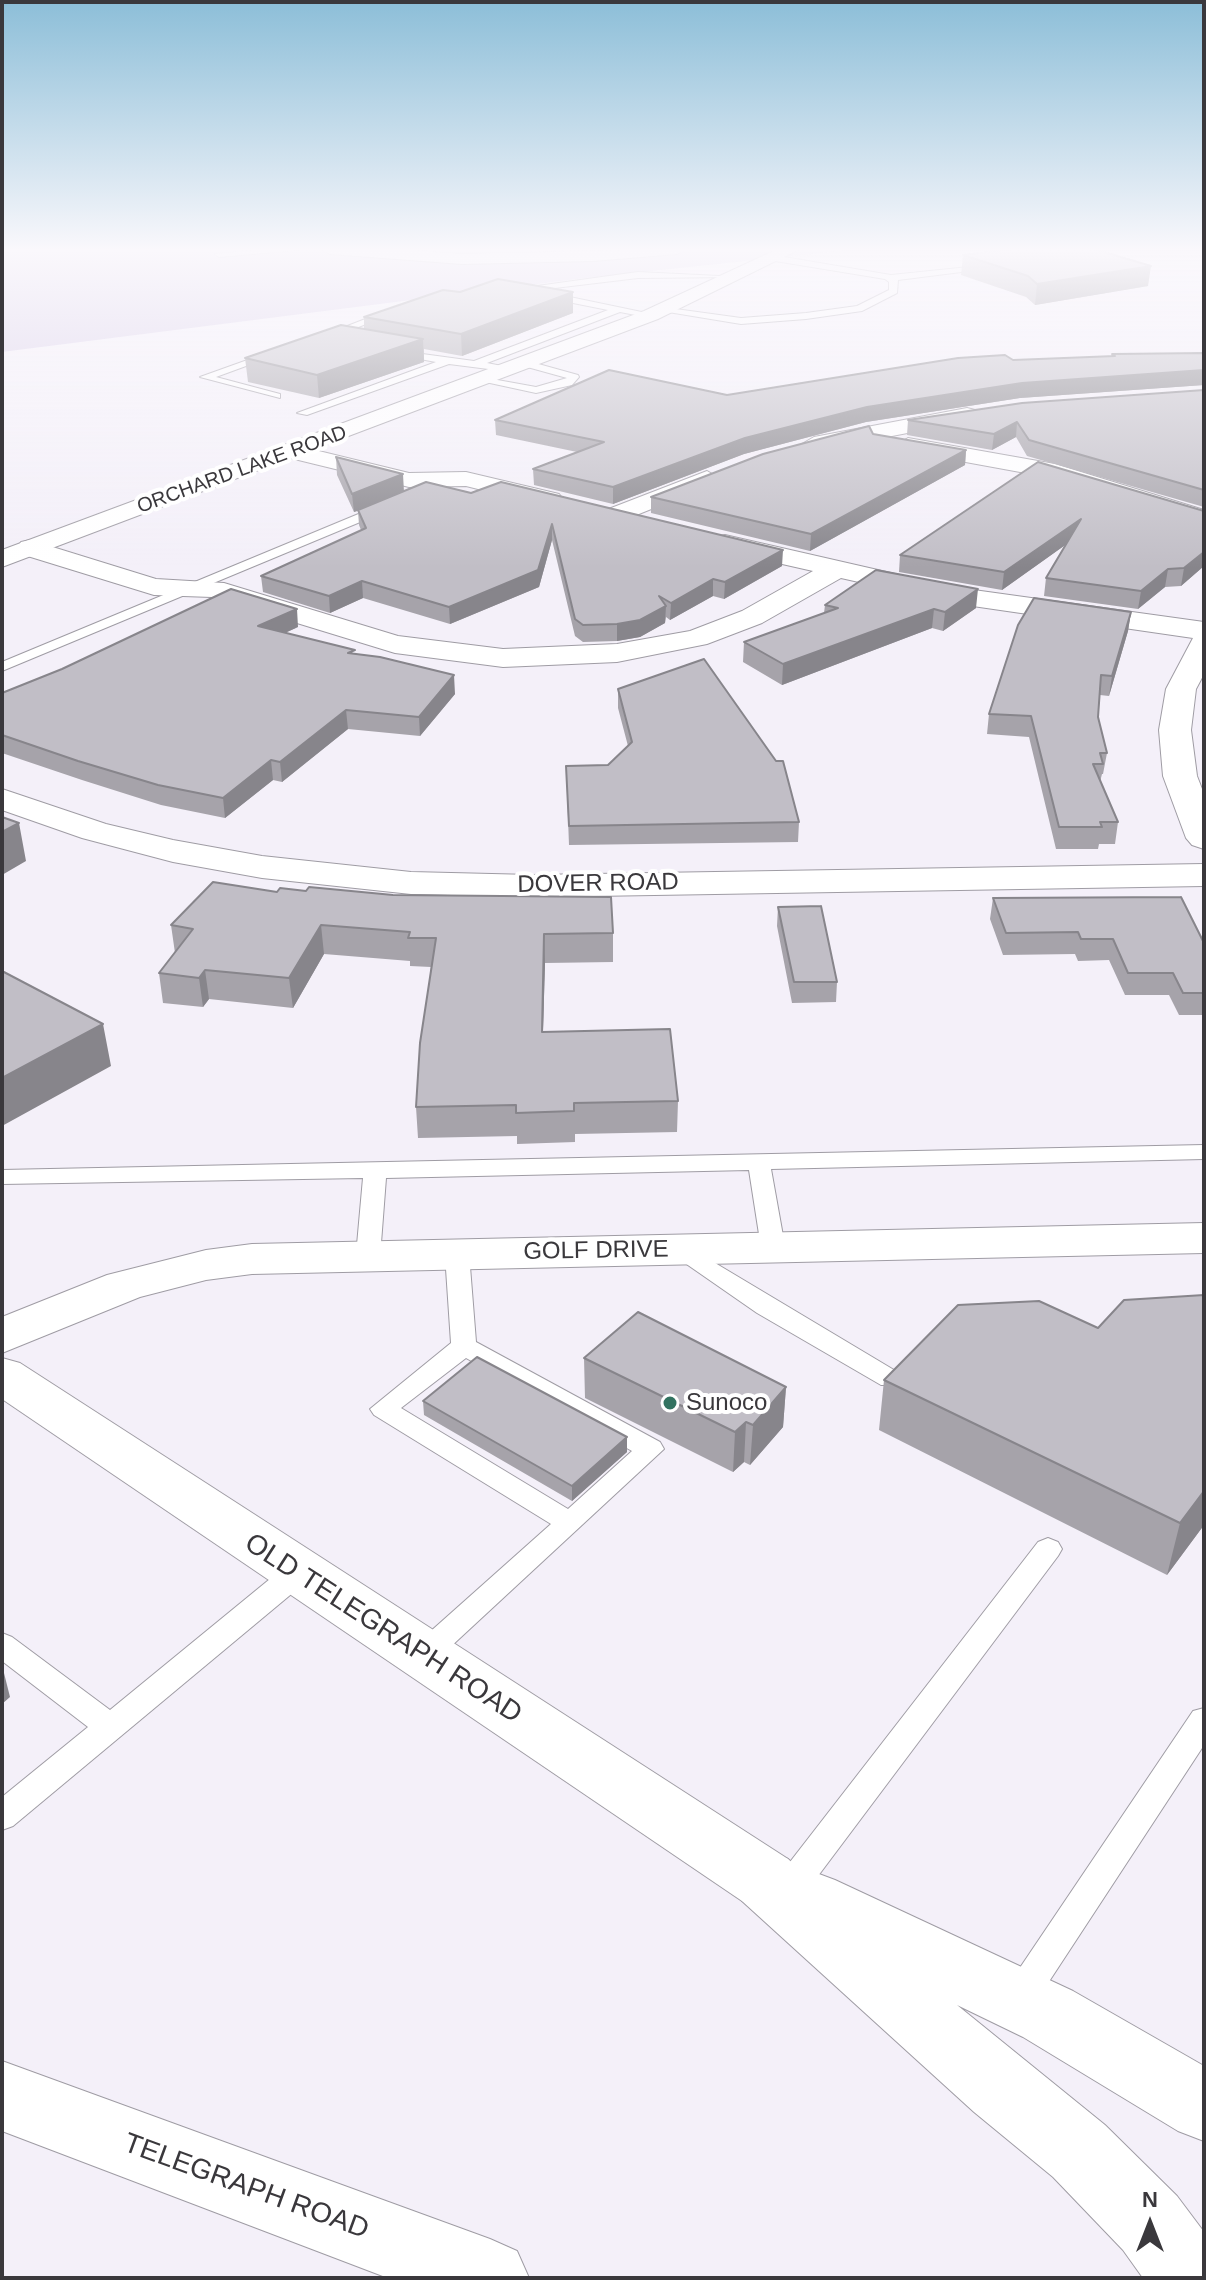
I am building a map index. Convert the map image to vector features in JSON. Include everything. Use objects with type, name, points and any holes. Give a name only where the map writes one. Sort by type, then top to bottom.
[{"type":"main road","name":"ORCHARD LAKE ROAD","points":[[2,559],[341,433],[478,372],[516,366],[543,355]]},
{"type":"main road","points":[[793,450],[847,437],[993,411]]},
{"type":"main road","points":[[341,433],[384,444]]},
{"type":"main road","points":[[847,437],[1031,466],[1204,518]]},
{"type":"main road","points":[[290,451],[409,480],[457,480],[660,527]]},
{"type":"main road","points":[[439,457],[464,466],[457,480]]},
{"type":"main road","points":[[615,515],[732,468]]},
{"type":"main road","points":[[74,532],[118,545]]},
{"type":"main road","points":[[704,538],[835,570],[1002,604],[1204,631]]},
{"type":"main road","points":[[30,548],[154,587],[203,586],[395,644],[469,656],[538,658],[617,653],[697,638],[752,617],[835,570]]},
{"type":"main road","points":[[170,561],[196,568],[203,586]]},
{"type":"main road","points":[[1204,644],[1181,689],[1175,730],[1180,776],[1204,838]]},
{"type":"main road","name":"DOVER ROAD","points":[[2,799],[94,831],[187,854],[274,869],[411,883],[532,886],[1204,875]]},
{"type":"main road","name":"GOLF DRIVE","points":[[2,1336],[97,1295],[183,1270],[252,1259],[1204,1238]]},
{"type":"main road","name":"OLD TELEGRAPH ROAD","points":[[2,1375],[297,1573],[777,1885]]},
{"type":"main road","points":[[777,1885],[1018,1999],[1204,2106]]},
{"type":"main road","points":[[777,1885],[999,2087],[1079,2151],[1150,2223],[1190,2278]]},
{"type":"main road","name":"TELEGRAPH ROAD","points":[[2,2096],[490,2278]]},
{"type":"lane","points":[[268,355],[205,377],[276,396]]},
{"type":"lane","points":[[417,355],[450,361],[536,390],[568,383],[574,377],[516,366]]},
{"type":"lane","points":[[478,372],[515,355]]},
{"type":"lane","points":[[303,413],[450,361]]},
{"type":"lane","points":[[2,667],[203,586],[411,496],[457,480]]},
{"type":"lane","points":[[2,1177],[1204,1152]]},
{"type":"lane","points":[[759,1163],[773,1247]]},
{"type":"lane","points":[[368,1256],[375,1171]]},
{"type":"lane","points":[[680,1249],[766,1307],[890,1379]]},
{"type":"lane","points":[[457,1254],[464,1346]]},
{"type":"lane","points":[[464,1346],[383,1409],[570,1523]]},
{"type":"lane","points":[[422,1655],[651,1449],[464,1346]]},
{"type":"lane","points":[[777,1885],[1048,1549]]},
{"type":"lane","points":[[2,1816],[297,1573]]},
{"type":"lane","points":[[2,1645],[110,1727]]},
{"type":"lane","points":[[1018,1999],[1204,1720]]},
{"type":"building","points":[[253,355],[375,355],[317,375],[245,358]]},
{"type":"building","points":[[1006,355],[1013,360],[1204,355],[1204,370],[1022,383],[867,407],[745,438],[613,487],[533,469],[604,442],[495,420],[609,370],[727,395],[958,358]]},
{"type":"building","points":[[1204,390],[1204,490],[1029,440],[1017,422],[994,434],[908,420],[1022,403]]},
{"type":"building","points":[[869,426],[873,434],[966,450],[811,534],[651,497],[763,454]]},
{"type":"building","points":[[336,457],[403,474],[352,494]]},
{"type":"building","points":[[1038,462],[1204,511],[1204,552],[1184,568],[1168,569],[1141,591],[1046,578],[1081,519],[1004,572],[900,555]]},
{"type":"building","points":[[426,482],[471,493],[501,482],[783,550],[725,582],[713,579],[671,603],[659,596],[666,606],[640,620],[617,624],[583,625],[575,619],[552,524],[538,570],[449,607],[362,581],[329,596],[261,576],[366,528],[358,510]]},
{"type":"building","points":[[876,570],[978,589],[945,612],[934,609],[783,664],[744,642],[838,608],[825,605]]},
{"type":"building","points":[[231,589],[297,609],[258,626],[355,650],[348,653],[380,657],[454,675],[419,717],[346,710],[280,762],[271,760],[223,798],[158,785],[2,735],[2,693],[62,669]]},
{"type":"building","points":[[1034,598],[1131,612],[1112,676],[1101,675],[1098,717],[1107,753],[1100,753],[1103,764],[1093,764],[1118,822],[1100,822],[1102,827],[1059,827],[1031,716],[989,714],[1018,625]]},
{"type":"building","points":[[704,659],[776,761],[783,761],[799,822],[569,826],[566,766],[608,765],[632,742],[618,689]]},
{"type":"building","points":[[2,817],[19,823],[2,832]]},
{"type":"building","points":[[213,882],[277,892],[280,888],[306,891],[309,887],[393,895],[611,897],[613,933],[544,934],[542,1032],[670,1029],[678,1101],[574,1103],[574,1111],[516,1113],[516,1105],[416,1107],[420,1043],[436,938],[408,938],[410,932],[321,925],[289,978],[205,970],[199,978],[159,973],[193,929],[171,925]]},
{"type":"building","points":[[1181,897],[1204,943],[1204,993],[1183,993],[1173,973],[1128,973],[1113,939],[1081,939],[1078,932],[1006,933],[993,898]]},
{"type":"building","points":[[821,906],[837,982],[794,982],[778,907]]},
{"type":"building","points":[[2,971],[103,1024],[2,1078]]},
{"type":"building","points":[[1204,1295],[1204,1491],[1180,1523],[884,1380],[958,1305],[1039,1301],[1098,1328],[1124,1300]]},
{"type":"building","points":[[638,1312],[786,1387],[753,1425],[746,1422],[735,1432],[584,1358]]},
{"type":"building","points":[[477,1357],[627,1437],[572,1486],[423,1401]]},
{"type":"place","name":"Sunoco","points":[[670,1403]]}]
